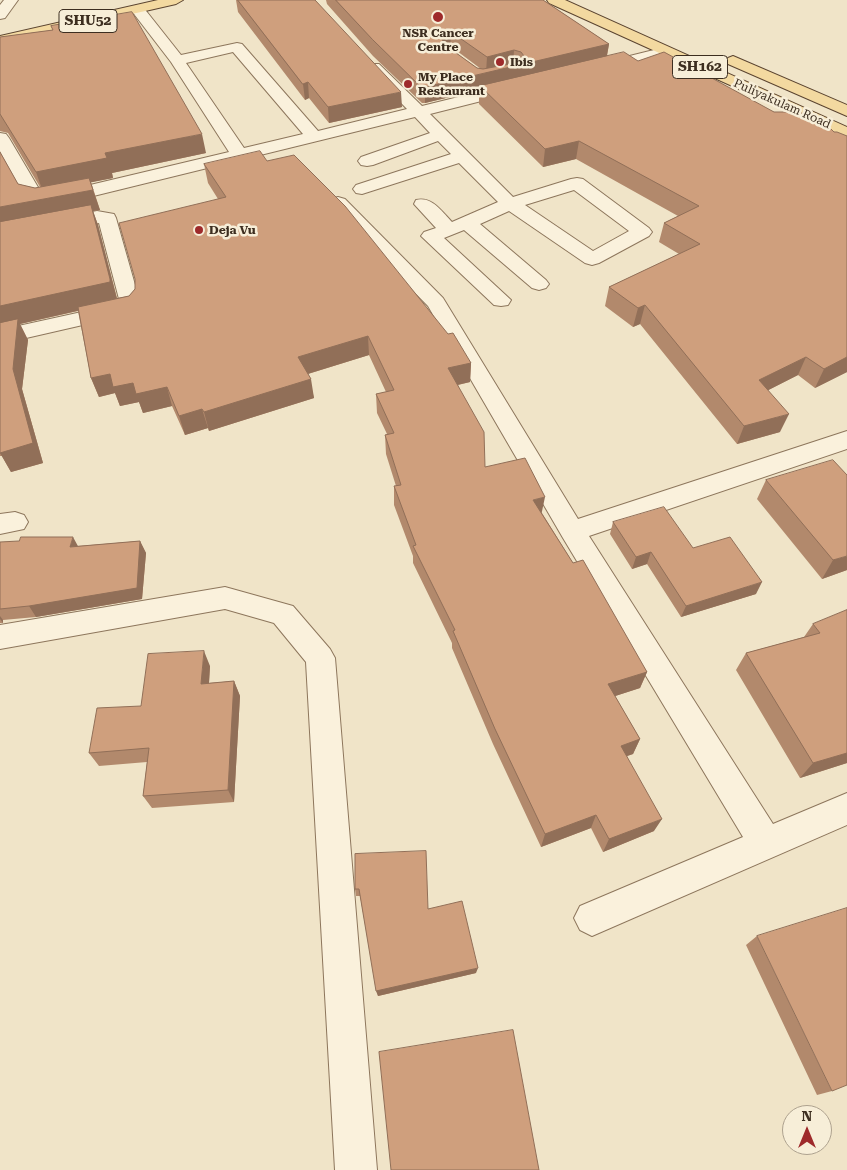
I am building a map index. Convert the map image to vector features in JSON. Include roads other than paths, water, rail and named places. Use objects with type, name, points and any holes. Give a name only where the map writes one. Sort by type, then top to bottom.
[{"type":"main road","name":"SHU52","points":[[0,40],[176,0]]},
{"type":"main road","name":"Puliyakulam Road","points":[[554,0],[847,133]]},
{"type":"main road","points":[[0,22],[19,18]]},
{"type":"main road","name":"Puliyakulam Road","points":[[723,56],[847,111]]},
{"type":"main road","points":[[782,104],[806,93]]},
{"type":"street","points":[[0,15],[11,0]]},
{"type":"street","points":[[138,10],[177,60],[240,155]]},
{"type":"street","points":[[622,45],[641,41]]},
{"type":"street","points":[[177,60],[237,47],[314,136]]},
{"type":"street","points":[[580,72],[666,52]]},
{"type":"street","points":[[361,53],[510,204],[592,259],[642,232],[577,183],[510,204],[458,227],[431,236],[501,300]]},
{"type":"street","points":[[0,138],[33,198],[42,200],[69,196],[240,155],[287,151],[314,136],[533,84]]},
{"type":"street","points":[[367,161],[442,134]]},
{"type":"street","points":[[362,189],[463,156]]},
{"type":"street","points":[[321,186],[436,303],[572,531],[766,844]]},
{"type":"street","points":[[411,219],[428,208],[539,284]]},
{"type":"street","points":[[0,237],[97,217],[107,218],[129,299],[128,308],[0,337]]},
{"type":"street","points":[[0,350],[63,335]]},
{"type":"street","points":[[572,531],[847,440]]},
{"type":"street","points":[[0,637],[225,598],[283,614],[320,658],[356,1170]]},
{"type":"street","points":[[592,918],[847,809]]},
{"type":"place","name":"NSR Cancer Centre","points":[[438,17]]},
{"type":"place","name":"Ibis","points":[[500,62]]},
{"type":"place","name":"My Place Restaurant","points":[[408,84]]},
{"type":"place","name":"Deja Vu","points":[[199,230]]}]
